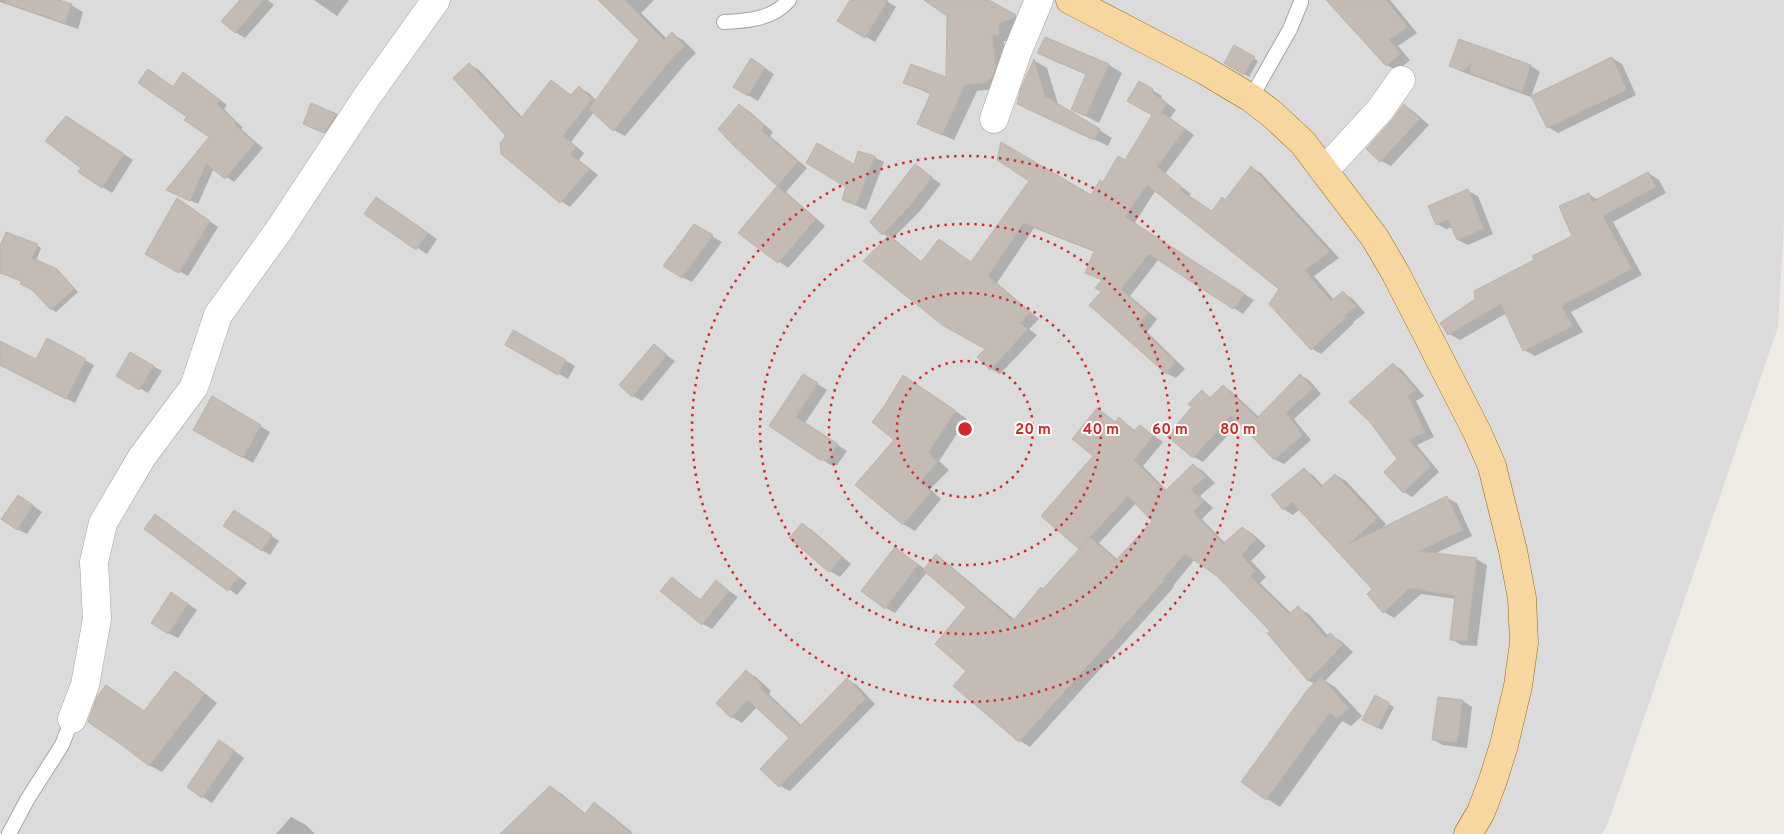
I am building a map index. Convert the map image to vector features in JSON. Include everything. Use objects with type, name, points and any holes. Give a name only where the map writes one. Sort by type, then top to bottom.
[{"type":"main road","points":[[1070,0],[1204,70],[1251,98],[1272,114],[1303,143],[1339,193],[1375,238],[1392,267],[1477,432],[1492,466],[1513,552],[1522,598],[1524,643],[1518,686],[1493,780],[1481,812],[1468,834]]},
{"type":"street","points":[[72,719],[85,685],[98,619],[94,562],[103,523],[142,456],[194,387],[218,315],[279,230],[368,95],[436,0]]},
{"type":"street","points":[[994,119],[1017,53],[1039,0]]},
{"type":"street","points":[[1324,171],[1380,110],[1401,80]]},
{"type":"lane","points":[[724,22],[752,20],[782,9],[789,0]]},
{"type":"lane","points":[[1251,98],[1290,29],[1301,2]]},
{"type":"lane","points":[[9,834],[27,800],[62,745],[72,719]]},
{"type":"shaded area","points":[[0,0],[1784,0],[1784,224],[1778,327],[1607,826],[1602,834],[0,834]]},
{"type":"building","points":[[7,0],[59,0],[72,4],[65,23],[6,3]]},
{"type":"building","points":[[240,0],[264,0],[235,33],[221,21]]},
{"type":"building","points":[[598,0],[625,0],[664,40],[672,32],[685,46],[675,55],[613,131],[589,109],[639,40]]},
{"type":"building","points":[[850,0],[888,0],[865,38],[837,21]]},
{"type":"building","points":[[924,0],[989,0],[1016,15],[999,24],[999,35],[992,35],[996,65],[992,78],[984,83],[965,85],[942,135],[917,124],[931,93],[903,83],[911,64],[946,77],[947,16]]},
{"type":"building","points":[[1326,0],[1386,0],[1408,27],[1389,40],[1401,54],[1386,66]]},
{"type":"building","points":[[1045,37],[1109,64],[1086,116],[1071,110],[1086,74],[1037,53]]},
{"type":"building","points":[[1459,39],[1531,65],[1522,92],[1469,73],[1472,62],[1463,71],[1449,66]]},
{"type":"building","points":[[1234,45],[1255,57],[1244,75],[1224,63]]},
{"type":"building","points":[[1612,57],[1627,90],[1547,128],[1531,96]]},
{"type":"building","points":[[751,58],[765,68],[748,96],[733,87]]},
{"type":"building","points":[[1034,59],[1045,96],[1100,129],[1094,140],[1017,104],[1021,88]]},
{"type":"building","points":[[469,63],[521,118],[551,80],[571,95],[579,86],[592,99],[563,136],[576,147],[570,154],[590,169],[560,203],[501,154],[500,143],[506,136],[453,78]]},
{"type":"building","points":[[148,69],[173,87],[183,72],[220,100],[217,104],[236,122],[234,124],[255,143],[225,179],[206,164],[190,201],[166,190],[209,137],[184,120],[187,117],[138,83]]},
{"type":"building","points":[[1139,81],[1153,89],[1152,92],[1167,103],[1161,112],[1185,129],[1157,167],[1182,187],[1180,190],[1212,211],[1222,197],[1225,200],[1251,166],[1314,234],[1312,236],[1314,235],[1330,252],[1305,270],[1331,301],[1343,291],[1356,307],[1344,316],[1346,317],[1311,350],[1269,304],[1279,289],[1147,185],[1125,217],[1245,294],[1233,309],[1149,254],[1121,289],[1148,313],[1138,326],[1176,362],[1166,374],[1089,305],[1101,292],[1095,288],[1102,280],[1085,273],[1094,251],[1024,223],[988,276],[1030,312],[1020,323],[1028,329],[990,370],[977,357],[985,349],[942,325],[863,261],[889,235],[921,262],[939,239],[971,262],[1029,181],[997,160],[1001,142],[1091,195],[1100,180],[1103,182],[1118,156],[1125,160],[1152,115],[1127,101]]},
{"type":"building","points":[[311,103],[337,114],[324,133],[303,124]]},
{"type":"building","points":[[739,104],[765,126],[761,130],[798,162],[777,186],[718,129]]},
{"type":"building","points":[[1404,104],[1420,119],[1380,162],[1366,149]]},
{"type":"building","points":[[66,116],[124,154],[102,188],[78,172],[81,168],[45,141]]},
{"type":"building","points":[[817,143],[854,164],[858,151],[875,156],[856,205],[842,200],[846,187],[806,163]]},
{"type":"building","points":[[915,164],[932,177],[910,206],[882,235],[870,222]]},
{"type":"building","points":[[1648,172],[1656,187],[1603,216],[1632,269],[1561,306],[1573,326],[1523,351],[1501,304],[1448,335],[1440,323],[1475,299],[1474,291],[1534,260],[1532,256],[1572,236],[1559,206],[1589,193],[1592,202]]},
{"type":"building","points":[[777,186],[816,219],[778,263],[738,233]]},
{"type":"building","points":[[1468,189],[1484,229],[1457,240],[1448,219],[1436,225],[1428,206]]},
{"type":"building","points":[[376,197],[428,233],[416,250],[364,214]]},
{"type":"building","points":[[177,198],[210,221],[179,273],[145,254]]},
{"type":"building","points":[[694,224],[713,235],[682,278],[663,266]]},
{"type":"building","points":[[6,232],[38,244],[32,258],[57,269],[74,289],[51,310],[32,290],[20,284],[21,281],[0,273],[0,246]]},
{"type":"building","points":[[513,330],[566,360],[558,375],[505,345]]},
{"type":"building","points":[[47,338],[86,359],[66,399],[0,365],[0,341],[36,359]]},
{"type":"building","points":[[654,344],[667,355],[632,397],[619,385]]},
{"type":"building","points":[[130,352],[154,366],[139,390],[116,376]]},
{"type":"building","points":[[1393,363],[1416,390],[1408,396],[1425,432],[1409,440],[1431,466],[1403,493],[1384,472],[1397,459],[1370,422],[1349,402]]},
{"type":"building","points":[[803,374],[818,383],[796,417],[838,444],[828,460],[820,460],[769,426]]},
{"type":"building","points":[[1300,374],[1313,388],[1286,413],[1303,435],[1274,460],[1231,416],[1193,458],[1167,436],[1192,407],[1188,404],[1202,390],[1210,398],[1223,385],[1257,418]]},
{"type":"building","points":[[903,375],[956,411],[928,453],[938,462],[920,482],[931,492],[903,525],[855,485],[894,440],[872,422]]},
{"type":"building","points":[[212,396],[261,425],[243,458],[193,430]]},
{"type":"building","points":[[1097,408],[1115,422],[1119,417],[1134,431],[1140,425],[1153,436],[1134,460],[1165,491],[1193,464],[1206,477],[1191,490],[1204,501],[1193,512],[1223,544],[1242,527],[1257,539],[1241,555],[1256,571],[1250,576],[1289,614],[1298,606],[1326,638],[1330,633],[1343,645],[1308,681],[1267,633],[1270,631],[1217,576],[1185,554],[1163,579],[1164,581],[1019,742],[953,686],[966,671],[935,644],[966,607],[923,570],[936,554],[1013,621],[1041,587],[1043,589],[1086,542],[1079,549],[1041,516],[1093,456],[1072,439]],"holes":[[[1128,496],[1152,521],[1116,560],[1090,537]]]},
{"type":"building","points":[[1304,468],[1321,487],[1335,474],[1377,518],[1349,544],[1447,496],[1463,530],[1419,551],[1477,558],[1467,641],[1450,640],[1455,596],[1410,588],[1383,613],[1367,594],[1372,589],[1292,502],[1283,510],[1271,495]]},
{"type":"building","points":[[18,495],[33,505],[17,530],[1,519]]},
{"type":"building","points":[[234,510],[272,535],[262,551],[223,526]]},
{"type":"building","points":[[155,514],[239,577],[228,591],[144,529]]},
{"type":"building","points":[[802,523],[842,557],[829,572],[789,538]]},
{"type":"building","points":[[895,547],[918,565],[885,609],[861,591]]},
{"type":"building","points":[[672,577],[700,600],[716,580],[729,591],[702,625],[660,591]]},
{"type":"building","points":[[171,592],[188,604],[168,634],[151,623]]},
{"type":"building","points":[[746,670],[762,685],[760,688],[800,726],[847,678],[866,698],[779,787],[760,769],[789,738],[748,700],[731,718],[716,703]]},
{"type":"building","points":[[175,671],[205,694],[149,766],[88,722],[97,697],[106,685],[144,711]]},
{"type":"building","points":[[1321,677],[1349,708],[1337,719],[1330,712],[1266,800],[1241,782],[1308,689]]},
{"type":"building","points":[[1375,695],[1390,703],[1378,728],[1362,720]]},
{"type":"building","points":[[1438,697],[1463,700],[1457,743],[1432,740]]},
{"type":"building","points":[[219,740],[235,751],[202,798],[187,787]]},
{"type":"building","points":[[550,786],[585,814],[594,802],[632,834],[500,834]]}]
